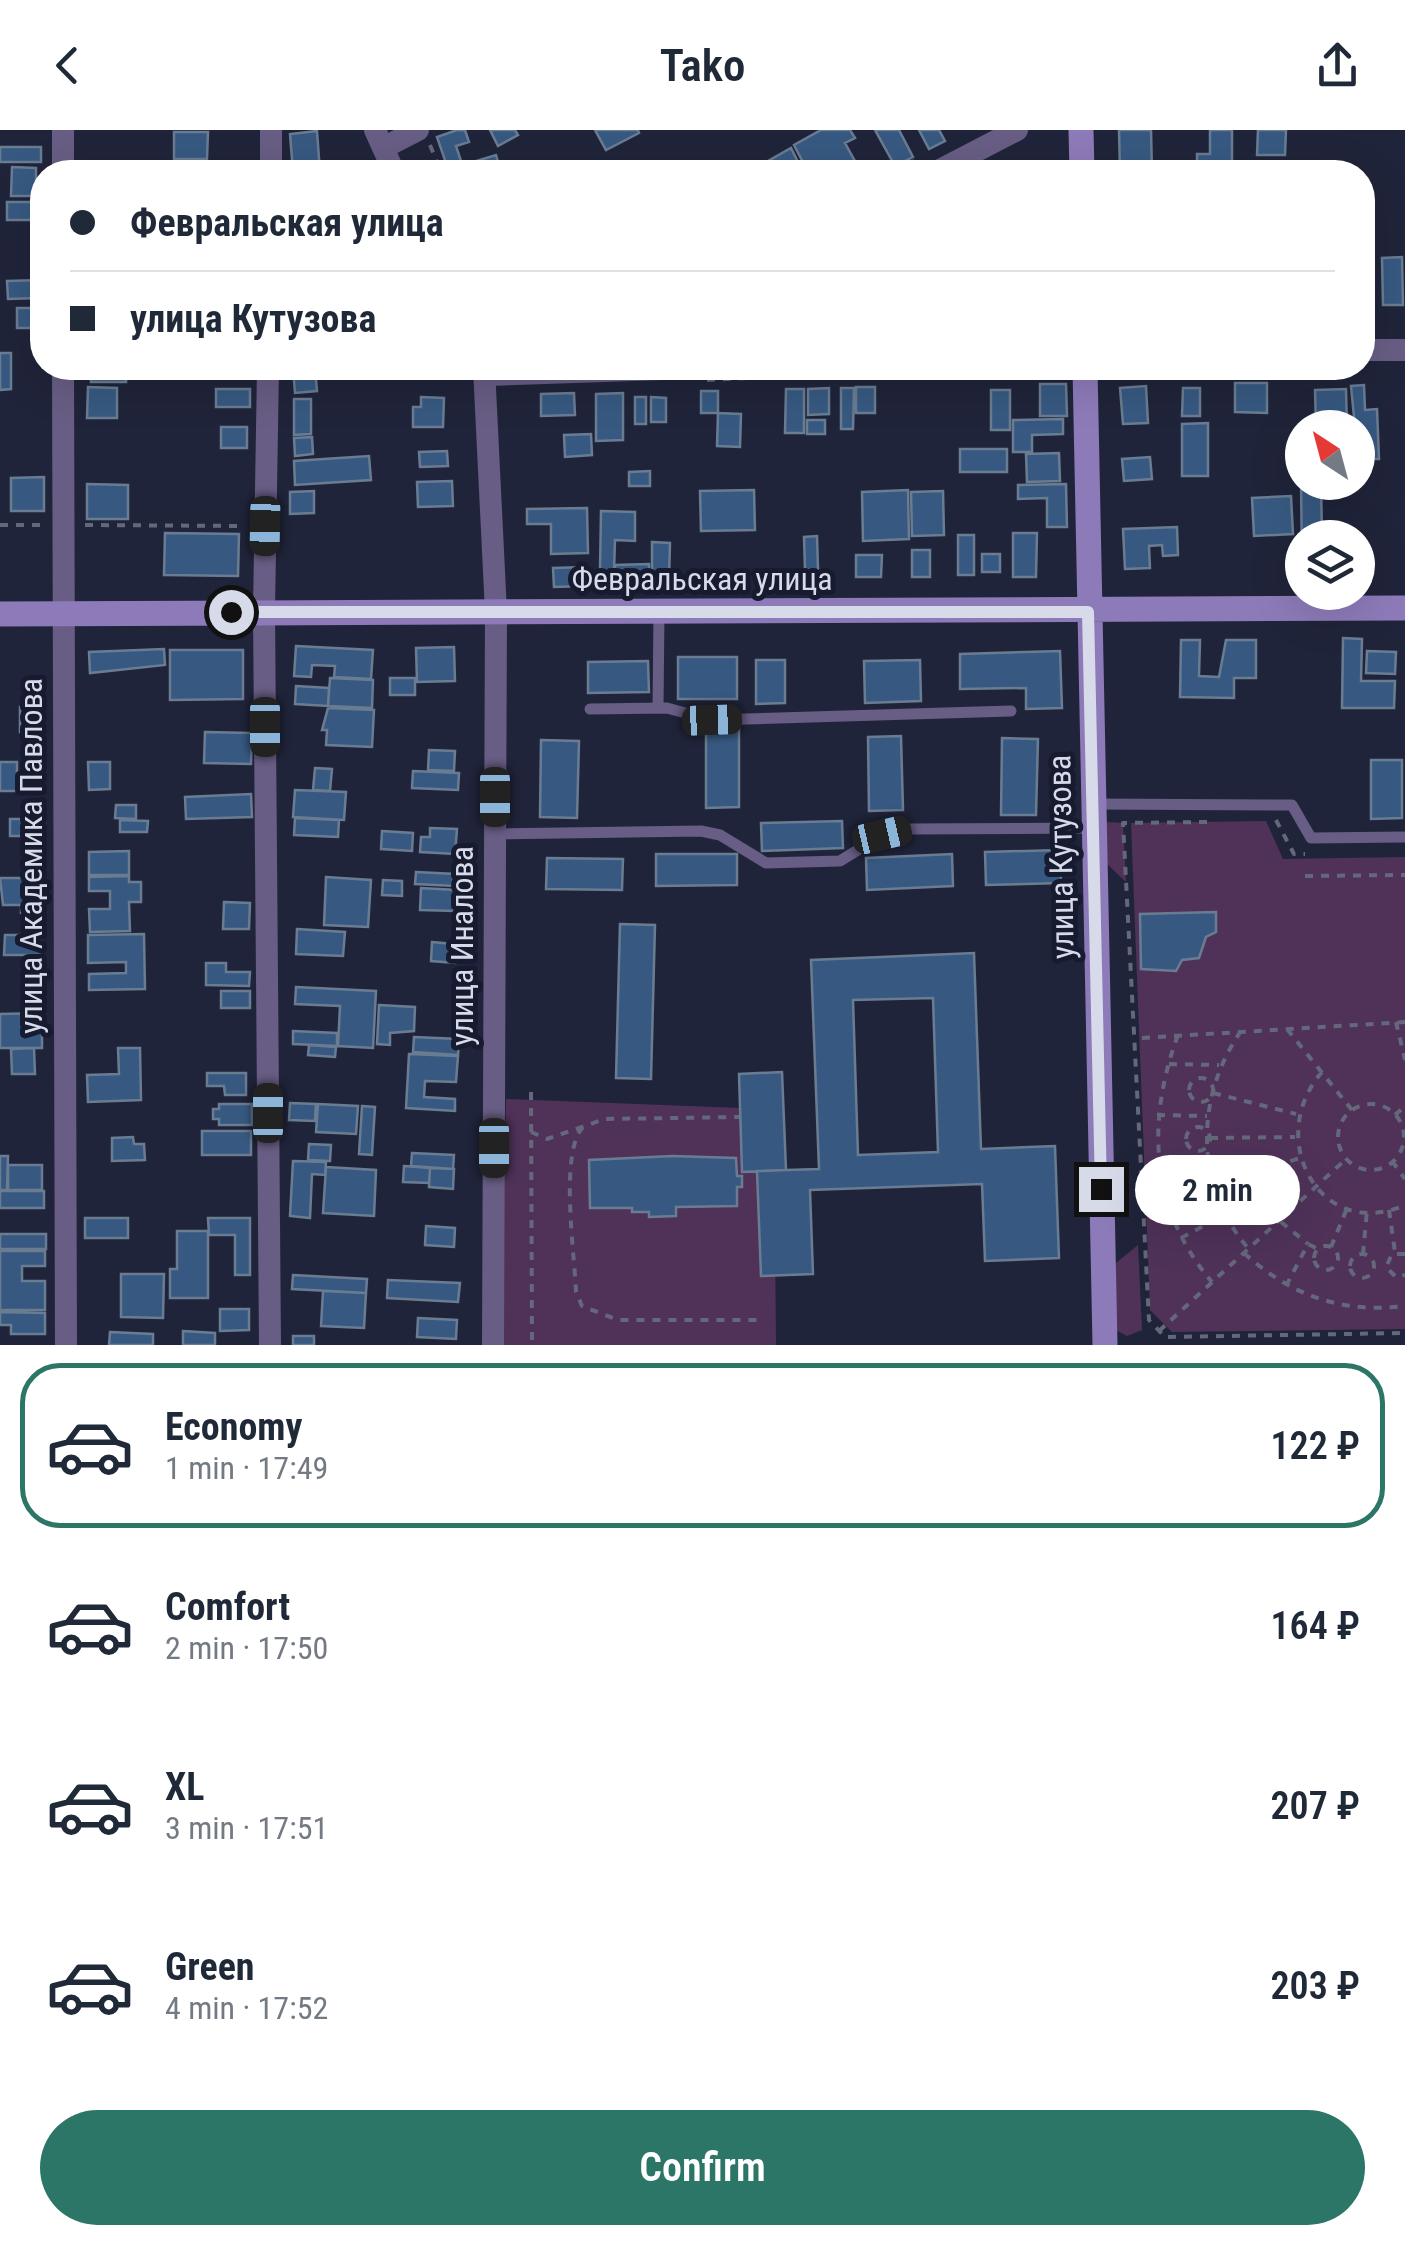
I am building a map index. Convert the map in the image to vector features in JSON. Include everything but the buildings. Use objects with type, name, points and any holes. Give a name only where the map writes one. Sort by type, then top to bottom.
[{"type":"street","points":[[63,130],[63,160]]},
{"type":"street","points":[[271,130],[271,160]]},
{"type":"street","points":[[959,160],[1017,130]]},
{"type":"street","points":[[1081,130],[1082,160]]},
{"type":"street","points":[[379,139],[422,134]]},
{"type":"street","points":[[1375,350],[1405,350]]},
{"type":"street","name":"улица Академика Павлова","points":[[63,380],[66,1345]]},
{"type":"street","points":[[268,380],[264,611],[270,1345]]},
{"type":"street","name":"улица Иналова","points":[[485,380],[496,612],[493,1345]]},
{"type":"street","name":"улица Кутузова","points":[[1085,380],[1105,1345]]},
{"type":"street","name":"Февральская улица","points":[[0,614],[1405,608]]},
{"type":"lane","points":[[658,708],[659,612]]},
{"type":"lane","points":[[590,709],[658,708],[712,720],[1011,712]]},
{"type":"lane","points":[[495,834],[702,830],[720,835],[766,863],[840,862],[882,835],[907,829],[1292,805],[1311,838],[1405,838]]},
{"type":"path","points":[[422,134],[435,160]]},
{"type":"path","points":[[0,525],[265,526]]},
{"type":"path","points":[[1259,820],[1278,820],[1294,854],[1312,854]]},
{"type":"path","points":[[1220,821],[1123,824],[1149,1320],[1165,1337],[1405,1334]]},
{"type":"path","points":[[1305,876],[1405,875]]},
{"type":"path","points":[[1396,1022],[1405,1060]]},
{"type":"path","points":[[1142,1038],[1405,1022]]},
{"type":"path","points":[[1288,1029],[1352,1110]]},
{"type":"path","points":[[1242,1031],[1220,1065],[1208,1116],[1208,1162],[1224,1215],[1246,1251],[1286,1286],[1336,1306],[1405,1306]]},
{"type":"path","points":[[1178,1035],[1157,1115],[1160,1172],[1181,1238],[1212,1282]]},
{"type":"path","points":[[1169,1064],[1220,1065]]},
{"type":"path","points":[[1322,1072],[1304,1094],[1296,1115],[1295,1137],[1300,1158],[1316,1187],[1327,1198],[1367,1210],[1389,1210],[1405,1204]]},
{"type":"path","points":[[1212,1093],[1194,1100],[1188,1088],[1198,1078],[1212,1093],[1296,1115]]},
{"type":"path","points":[[531,1092],[532,1345]]},
{"type":"path","points":[[1378,1105],[1395,1116],[1403,1136],[1392,1162],[1366,1170],[1346,1159],[1338,1130],[1352,1110],[1378,1105]]},
{"type":"path","points":[[1395,1116],[1405,1106]]},
{"type":"path","points":[[1157,1115],[1208,1116]]},
{"type":"path","points":[[531,1132],[547,1139],[605,1119],[739,1117]]},
{"type":"path","points":[[583,1127],[576,1135],[571,1173],[576,1292],[582,1306],[618,1320],[759,1320]]},
{"type":"path","points":[[1191,1128],[1207,1131],[1207,1146],[1195,1151],[1185,1141],[1191,1128]]},
{"type":"path","points":[[1210,1138],[1295,1137]]},
{"type":"path","points":[[1213,1185],[1210,1199],[1200,1200],[1190,1191],[1196,1178],[1213,1185],[1300,1158]]},
{"type":"path","points":[[1159,1331],[1346,1159]]},
{"type":"path","points":[[1160,1172],[1208,1162]]},
{"type":"path","points":[[1392,1162],[1405,1179]]},
{"type":"path","points":[[1330,1247],[1348,1206]]},
{"type":"path","points":[[1363,1254],[1367,1210]]},
{"type":"path","points":[[1389,1210],[1396,1252]]},
{"type":"path","points":[[1181,1238],[1224,1215]]},
{"type":"path","points":[[1280,1220],[1308,1244],[1318,1249],[1330,1247]]},
{"type":"path","points":[[1286,1286],[1308,1244]]},
{"type":"path","points":[[1330,1247],[1338,1254],[1354,1257],[1405,1254]]},
{"type":"path","points":[[1318,1249],[1314,1260],[1324,1270],[1336,1266],[1338,1254]]},
{"type":"path","points":[[1354,1257],[1350,1268],[1360,1278],[1372,1273],[1372,1258]]},
{"type":"path","points":[[1388,1257],[1388,1271],[1405,1275]]},
{"type":"shaded area","points":[[1266,821],[1283,859],[1405,857],[1405,1329],[1172,1332],[1150,1310],[1131,823]]},
{"type":"shaded area","points":[[1106,822],[1123,823],[1126,882],[1106,863]]},
{"type":"shaded area","points":[[506,1099],[740,1108],[774,1137],[776,1345],[500,1345]]},
{"type":"shaded area","points":[[1138,1245],[1142,1330],[1127,1336],[1114,1329],[1116,1263]]},
{"type":"route","points":[[231,612],[1088,612],[1101,1189]]}]
